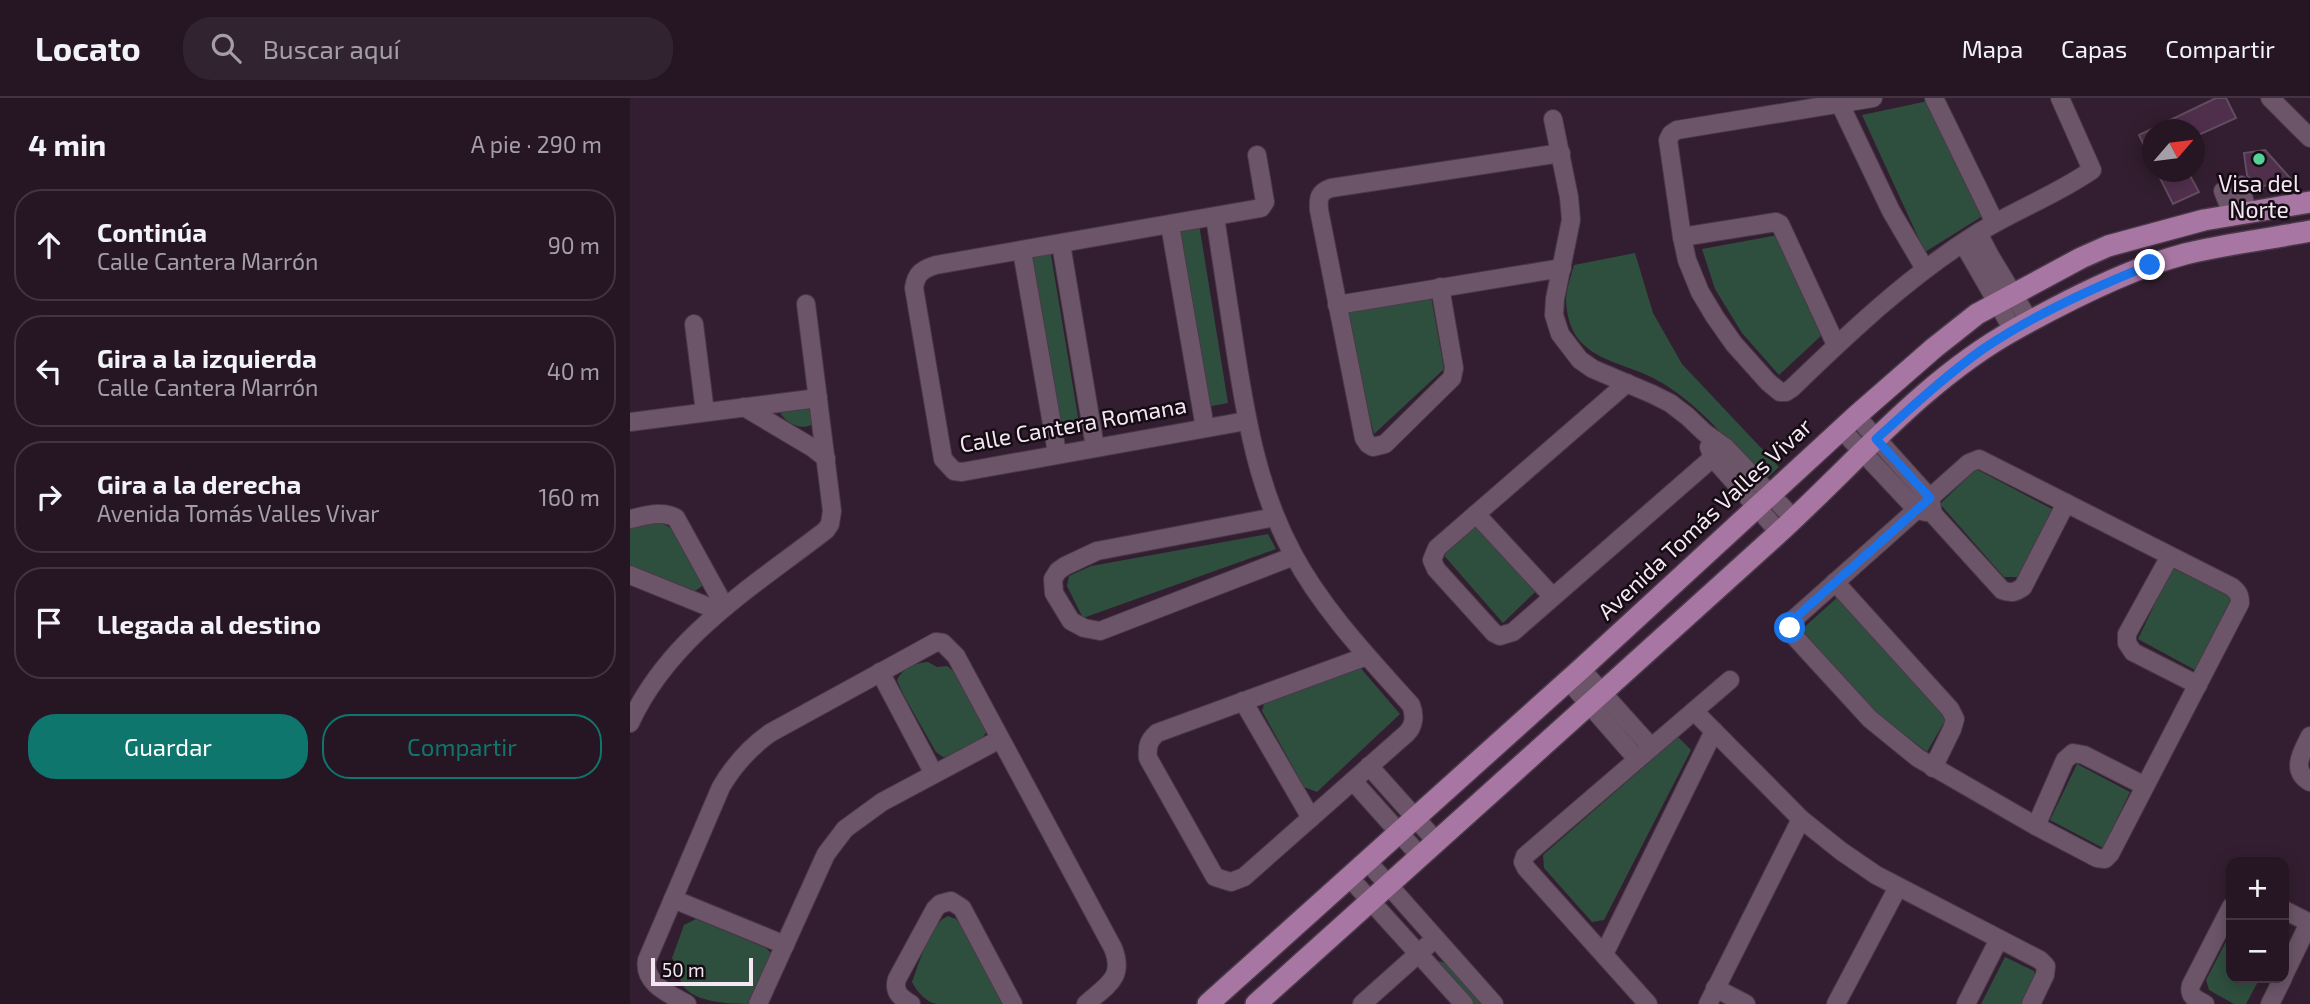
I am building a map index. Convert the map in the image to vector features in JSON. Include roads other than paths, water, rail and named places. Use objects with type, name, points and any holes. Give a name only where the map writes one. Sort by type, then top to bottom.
[{"type":"main road","name":"Avenida Tomás Valles Vivar","points":[[1208,1004],[1848,422],[1977,314],[2108,246],[2169,228],[2310,202]]},
{"type":"main road","points":[[1256,1004],[1787,525],[1869,445],[1957,369],[2022,326],[2150,265],[2185,254],[2310,231]]},
{"type":"street","points":[[1873,98],[1677,130],[1671,134],[1668,145],[1682,237],[1687,260],[1700,292],[1734,344],[1773,388],[1780,392],[1792,388],[1882,302],[1925,269],[1995,223],[2092,170],[2060,98]]},
{"type":"street","points":[[1934,98],[1995,223]]},
{"type":"street","points":[[2270,98],[2310,138]]},
{"type":"street","points":[[1840,104],[1891,211],[1925,269]]},
{"type":"street","points":[[2272,124],[2290,116]]},
{"type":"street","points":[[1553,119],[1571,220],[1555,299],[1554,315],[1560,334],[1586,364],[1670,403],[1705,433],[1719,453],[1787,525]]},
{"type":"street","points":[[1440,287],[1454,368],[1452,378],[1385,444],[1373,447],[1364,438],[1337,305],[1319,210],[1318,201],[1323,191],[1561,153]]},
{"type":"street","name":"Calle Cantera Romana","points":[[1246,421],[962,472],[954,471],[943,459],[914,288],[915,277],[922,270],[936,265],[1261,208],[1265,202],[1257,155]]},
{"type":"street","points":[[2240,215],[2241,185]]},
{"type":"street","points":[[2223,191],[2240,215]]},
{"type":"street","points":[[1214,217],[1246,421],[1255,462],[1275,517],[1294,556],[1344,629],[1411,705],[1413,716],[1410,729],[1244,877],[1237,881],[1215,877],[1152,766],[1149,743],[1157,733],[1367,656]]},
{"type":"street","points":[[1682,237],[1776,222],[1780,224],[1836,345]]},
{"type":"street","points":[[1170,225],[1205,428]]},
{"type":"street","points":[[1979,233],[2000,272],[2005,298],[2022,326]]},
{"type":"street","points":[[1963,243],[1984,282],[2005,298]]},
{"type":"street","points":[[1061,244],[1095,447]]},
{"type":"street","points":[[1021,251],[1057,453]]},
{"type":"street","points":[[1337,305],[1562,268]]},
{"type":"street","points":[[1984,282],[2000,272]]},
{"type":"street","points":[[630,723],[635,701],[677,651],[722,609],[821,534],[830,524],[832,511],[806,303]]},
{"type":"street","points":[[694,324],[705,412]]},
{"type":"street","points":[[1627,383],[1437,548],[1432,560],[1436,569],[1494,633],[1500,635],[1513,632],[1719,453]]},
{"type":"street","points":[[630,422],[818,398]]},
{"type":"street","points":[[744,407],[826,458]]},
{"type":"street","points":[[1848,422],[2002,590],[2014,593],[2023,587],[2066,503]]},
{"type":"street","points":[[1979,459],[2232,587],[2239,593],[2240,603],[2105,859],[2097,859],[1933,768],[1894,740],[1870,719],[1791,632],[1794,619],[1927,507],[1969,463],[1979,459]]},
{"type":"street","points":[[630,519],[660,514],[676,518],[722,609]]},
{"type":"street","points":[[1476,514],[1553,597]]},
{"type":"street","points":[[1275,517],[1097,551],[1058,571],[1054,579],[1054,593],[1071,621],[1084,628],[1100,631],[1294,556]]},
{"type":"street","points":[[2170,556],[2127,634],[2127,643],[2133,652],[2197,685]]},
{"type":"street","points":[[630,575],[722,609]]},
{"type":"street","points":[[1835,582],[1950,709],[1955,719],[1933,768]]},
{"type":"street","points":[[687,1004],[658,987],[645,967],[721,787],[747,751],[770,733],[936,642],[943,643],[956,656],[1117,957],[1119,966],[1116,974],[1086,1004]]},
{"type":"street","points":[[880,672],[934,774]]},
{"type":"street","points":[[1574,674],[1644,752]]},
{"type":"street","points":[[1648,1004],[1523,862],[1528,851],[1730,680]]},
{"type":"street","points":[[1244,701],[1311,818]]},
{"type":"street","points":[[1694,711],[1801,819],[1841,851],[1876,875],[2040,960],[2046,967],[2045,975],[2031,1004]]},
{"type":"street","points":[[1604,954],[1714,731]]},
{"type":"street","points":[[2310,736],[2298,761],[2300,773],[2310,782]]},
{"type":"street","points":[[758,1004],[826,854],[845,829],[867,810],[1000,739]]},
{"type":"street","points":[[2036,826],[2065,760],[2073,753],[2084,755],[2145,786]]},
{"type":"street","points":[[1369,766],[1399,800],[1407,825],[1428,849]]},
{"type":"street","points":[[1353,781],[1383,814],[1407,825]]},
{"type":"street","points":[[1383,814],[1399,800]]},
{"type":"street","points":[[1746,1004],[1712,996],[1801,819]]},
{"type":"street","points":[[1367,861],[1494,1004]]},
{"type":"street","points":[[1349,877],[1464,1004]]},
{"type":"street","points":[[1836,1004],[1898,887]]},
{"type":"street","points":[[673,899],[785,945]]},
{"type":"street","points":[[911,1004],[899,995],[896,989],[897,979],[935,909],[940,904],[951,901],[962,908],[1013,1004]]},
{"type":"street","points":[[2289,912],[2310,923],[2289,964]]},
{"type":"street","points":[[2205,1004],[2190,994],[2191,985],[2226,917]]},
{"type":"street","points":[[1362,1004],[1436,938]]},
{"type":"street","points":[[1966,1004],[1999,939]]},
{"type":"street","points":[[2270,1004],[2280,983]]},
{"type":"place","name":"Visa del Norte","points":[[2259,159]]}]
